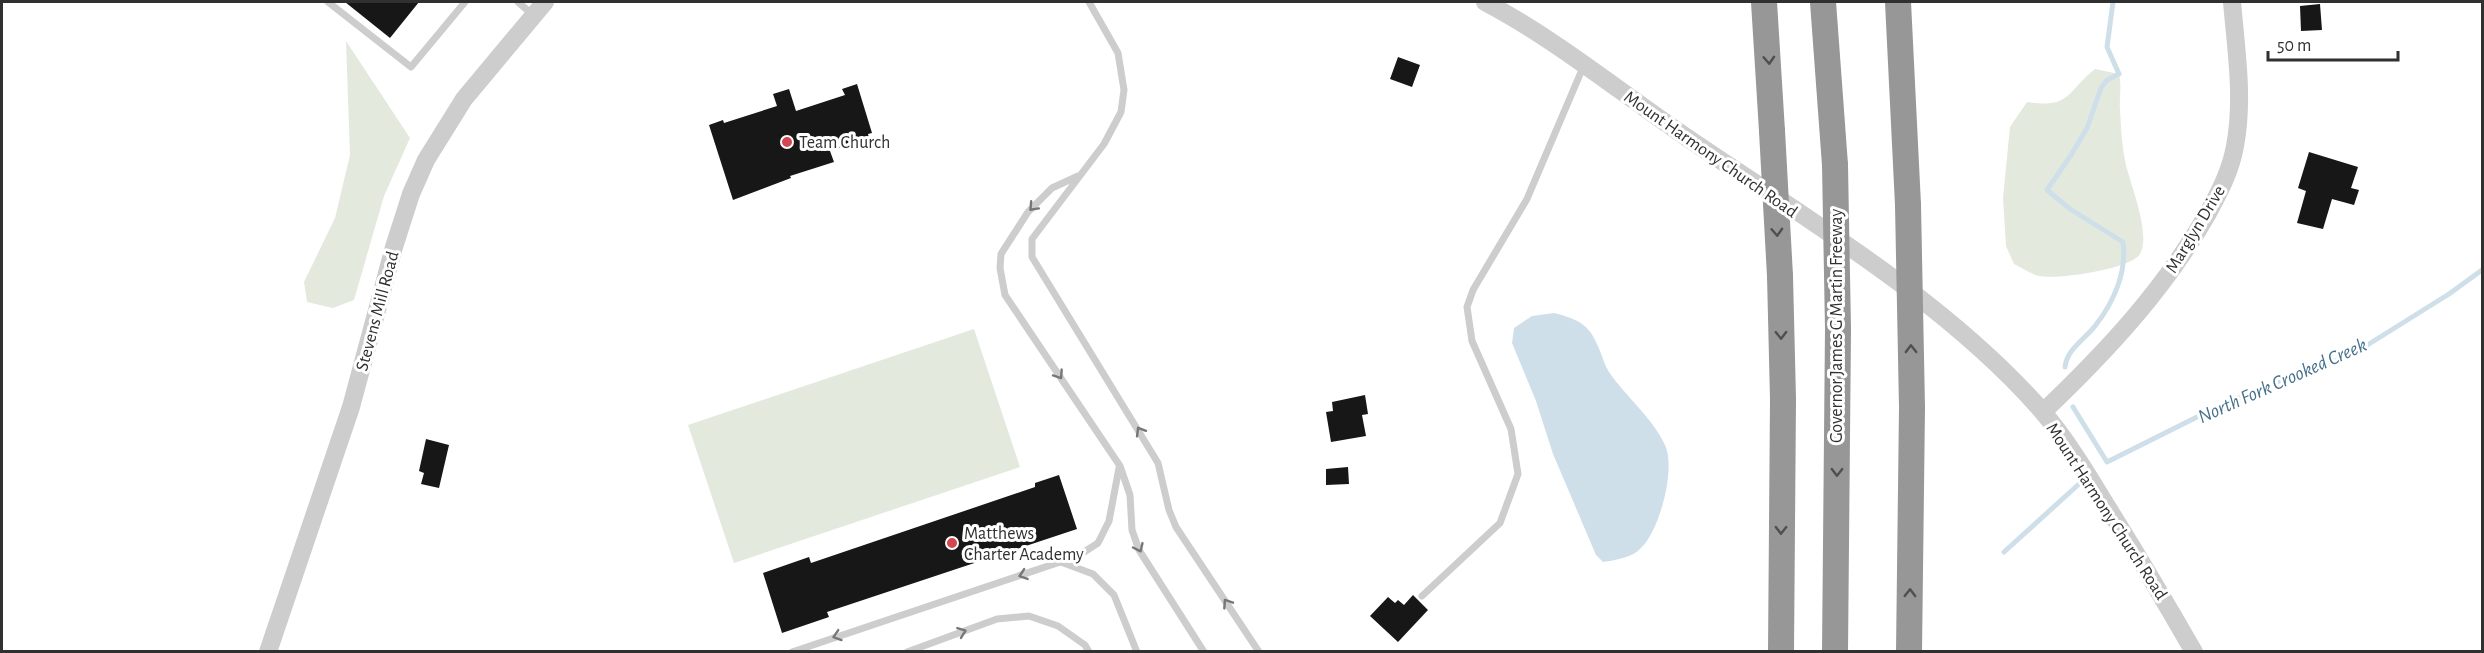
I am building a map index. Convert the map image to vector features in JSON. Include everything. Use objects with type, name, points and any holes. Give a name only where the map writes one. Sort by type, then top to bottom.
[{"type":"highway","points":[[1764,2],[1780,276],[1783,399],[1781,651]]},
{"type":"highway","name":"Governor James G Martin Freeway","points":[[1823,2],[1835,165],[1838,329],[1835,651]]},
{"type":"highway","points":[[1828,2],[1831,110]]},
{"type":"highway","points":[[1891,2],[1905,125]]},
{"type":"highway","points":[[1898,2],[1908,205],[1912,407],[1909,651]]},
{"type":"street","name":"Mount Harmony Church Road","points":[[1485,2],[1547,39],[1881,270],[1979,348],[2043,412],[2083,468],[2152,578],[2194,651]]},
{"type":"street","name":"Marglyn Drive","points":[[2043,412],[2086,371],[2148,303],[2194,237],[2223,183],[2235,150],[2240,104],[2232,2]]},
{"type":"street","name":"Stevens Mill Road","points":[[268,651],[351,407],[394,247],[411,194],[445,126],[464,99],[539,8]]},
{"type":"lane","points":[[328,2],[411,67],[465,2]]},
{"type":"lane","points":[[518,2],[539,8]]},
{"type":"lane","points":[[1089,2],[1118,53],[1124,90],[1121,112],[1104,144],[1032,239],[1032,257],[1158,463],[1168,510],[1176,527],[1259,651]]},
{"type":"lane","points":[[1422,596],[1500,522],[1518,474],[1511,429],[1472,340],[1467,308],[1473,290],[1527,199],[1584,65]]},
{"type":"lane","points":[[1080,175],[1052,188],[1028,212],[1001,254],[1000,268],[1005,295],[1120,466],[1130,495],[1132,530],[1139,550],[1204,651]]},
{"type":"lane","points":[[792,651],[1078,556],[1098,543],[1109,521],[1120,466]]},
{"type":"lane","points":[[1061,562],[1093,574],[1114,595],[1137,651]]},
{"type":"lane","points":[[907,651],[998,619],[1029,616],[1058,626],[1085,645],[1089,651]]},
{"type":"shaded area","points":[[346,41],[410,138],[384,196],[354,300],[333,308],[307,302],[304,282],[335,218],[350,155]]},
{"type":"shaded area","points":[[2095,69],[2119,74],[2124,152],[2142,223],[2143,245],[2140,254],[2134,259],[2109,269],[2076,275],[2039,276],[2014,264],[2006,246],[2003,198],[2010,127],[2027,102],[2052,103],[2060,100]]},
{"type":"shaded area","points":[[1554,313],[1578,321],[1588,329],[1609,372],[1653,425],[1668,455],[1667,483],[1660,514],[1654,528],[1641,548],[1623,558],[1603,562],[1596,555],[1553,454],[1536,401],[1512,343],[1514,328],[1532,316]]},
{"type":"shaded area","points":[[974,329],[1020,467],[734,563],[688,425]]},
{"type":"building","points":[[345,2],[419,2],[390,38]]},
{"type":"building","points":[[2320,4],[2322,30],[2301,31],[2300,6]]},
{"type":"building","points":[[1398,57],[1420,65],[1412,87],[1390,79]]},
{"type":"building","name":"Team Church","points":[[857,84],[872,133],[868,134],[869,138],[830,151],[834,162],[790,176],[791,178],[733,200],[709,125],[723,120],[724,123],[777,106],[773,94],[789,89],[796,111],[845,95],[842,89]]},
{"type":"building","points":[[2309,152],[2358,167],[2351,188],[2359,190],[2354,205],[2332,199],[2323,229],[2297,223],[2306,191],[2298,188]]},
{"type":"building","points":[[1365,395],[1368,414],[1362,415],[1366,436],[1331,442],[1326,412],[1333,411],[1332,402]]},
{"type":"building","points":[[426,439],[449,445],[439,488],[421,484],[424,473],[419,471]]},
{"type":"building","points":[[1348,467],[1349,484],[1326,485],[1326,469]]},
{"type":"building","name":"Matthews Charter Academy","points":[[1059,475],[1077,529],[827,612],[829,617],[782,633],[763,573],[809,557],[811,563],[1035,487],[1035,483]]},
{"type":"building","points":[[1413,595],[1428,610],[1398,642],[1370,616],[1388,597],[1395,603],[1398,600],[1404,605]]},
{"type":"waterway","points":[[2065,367],[2069,355],[2095,326],[2108,307],[2118,286],[2123,264],[2123,242],[2070,209],[2047,190],[2087,128],[2101,88],[2107,80],[2119,74],[2107,47],[2113,2]]},
{"type":"waterway","name":"North Fork Crooked Creek","points":[[2073,407],[2107,462],[2225,403],[2353,354],[2449,294],[2482,270]]},
{"type":"waterway","name":"North Fork Crooked Creek","points":[[2004,552],[2079,484]]},
{"type":"place","name":"Team Church","points":[[787,142]]},
{"type":"place","name":"Matthews Charter Academy","points":[[952,543]]}]
